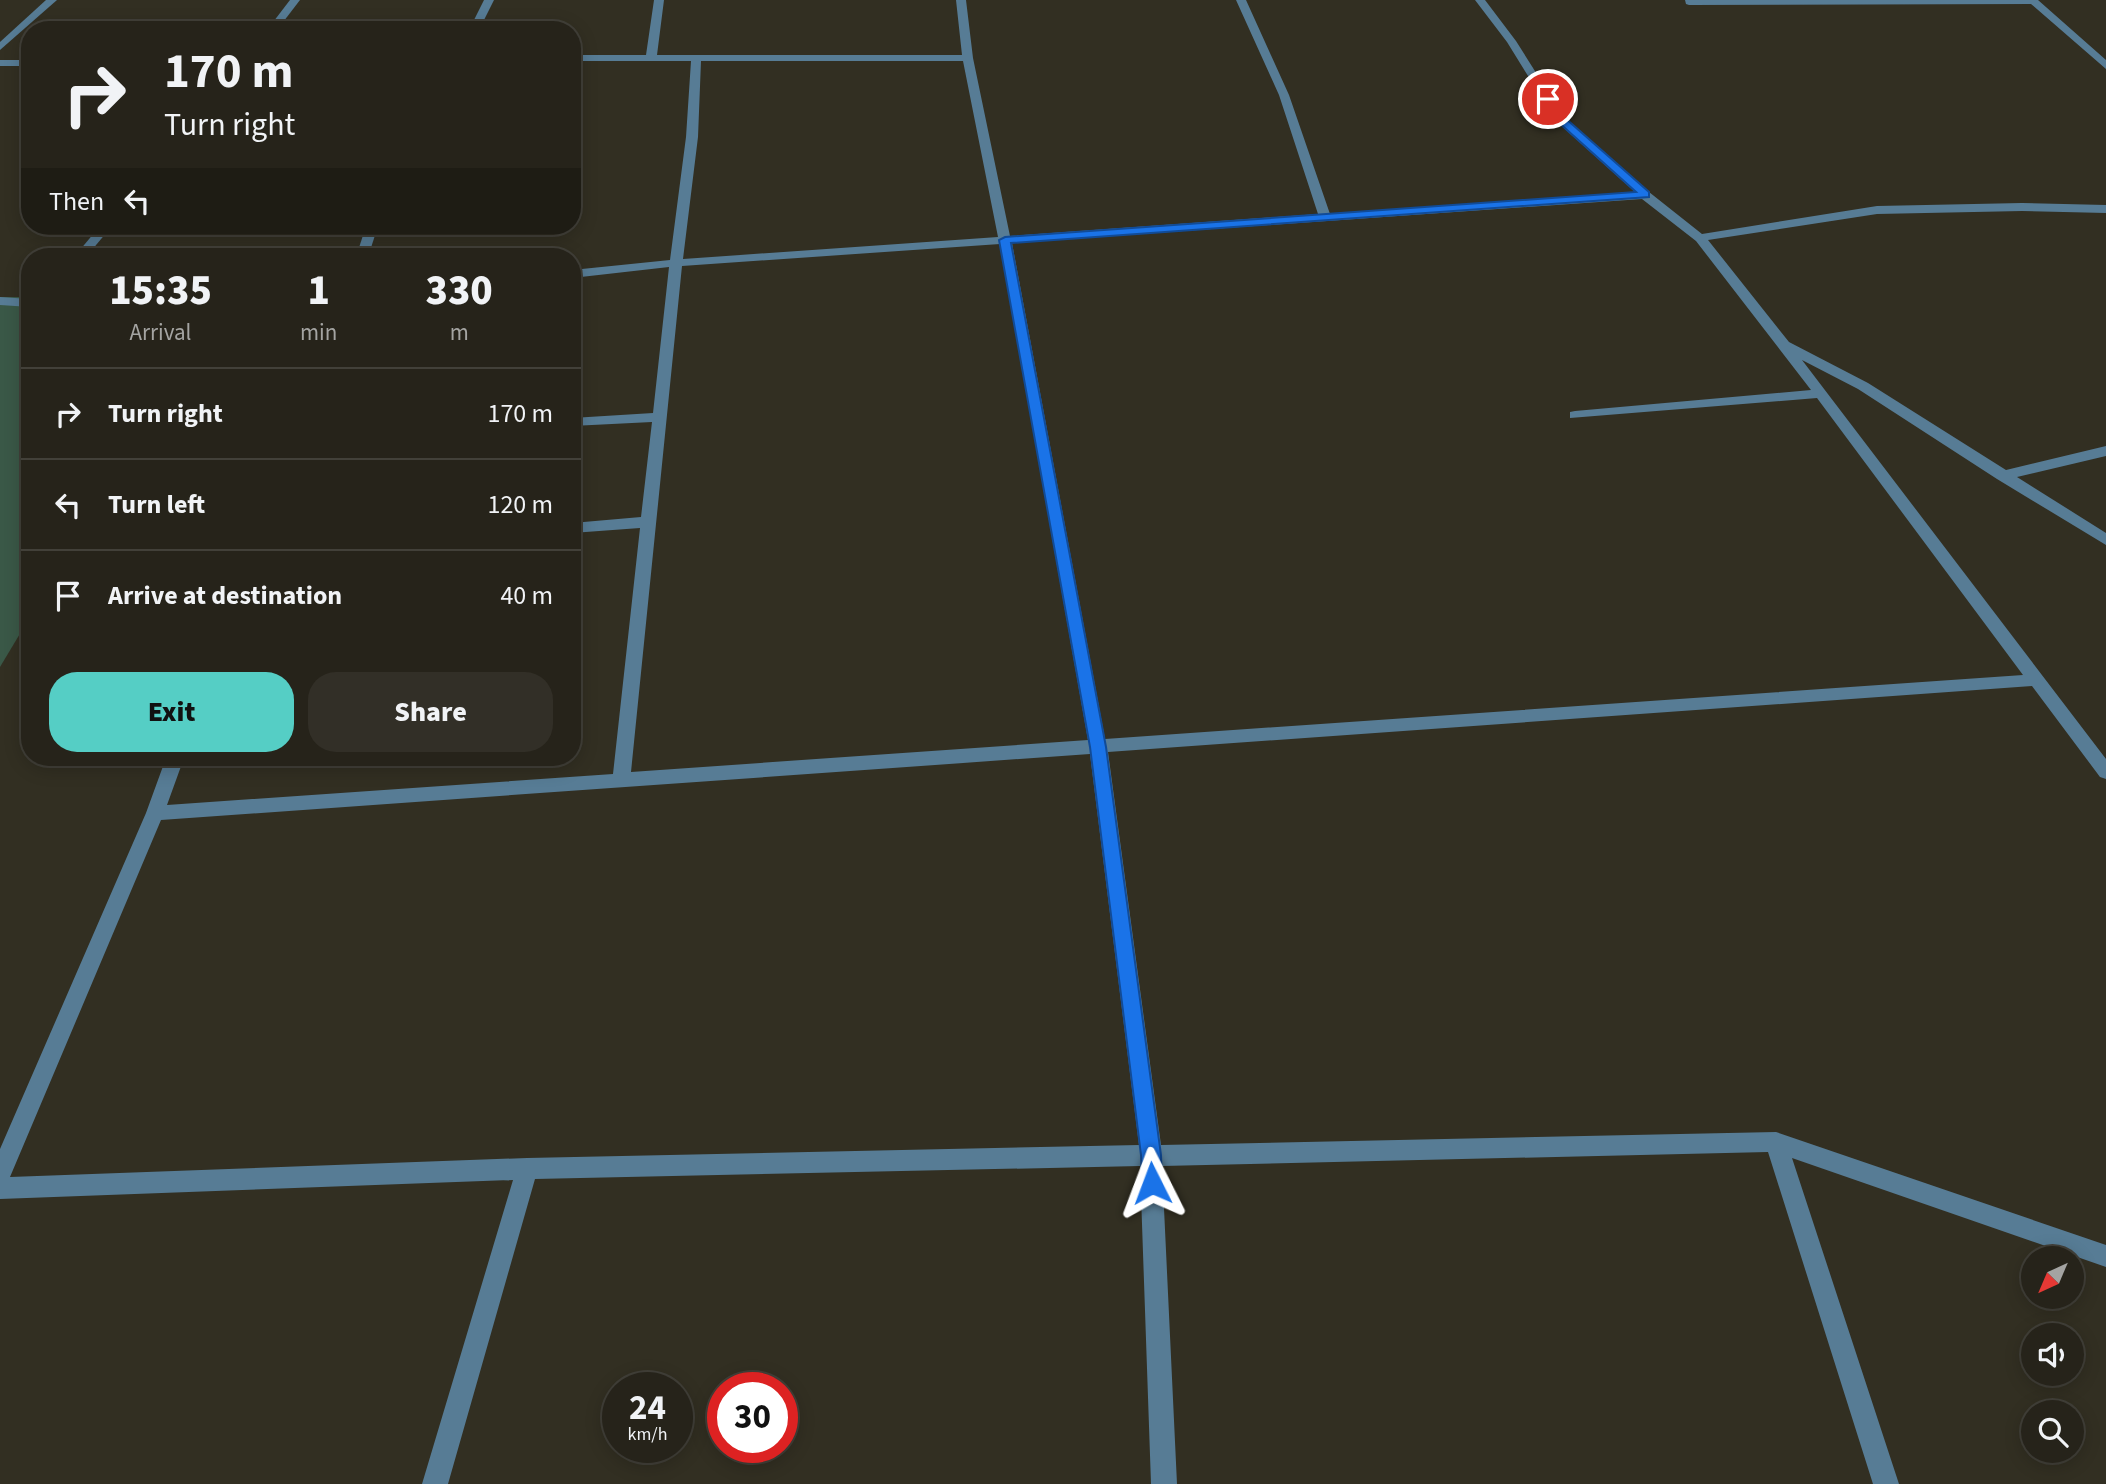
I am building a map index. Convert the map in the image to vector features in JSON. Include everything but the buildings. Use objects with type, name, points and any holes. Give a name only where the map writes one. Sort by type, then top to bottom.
[{"type":"street","points":[[29,21],[52,0]]},
{"type":"street","points":[[279,21],[295,0]]},
{"type":"street","points":[[478,21],[489,0]]},
{"type":"street","points":[[650,58],[659,0]]},
{"type":"street","points":[[961,0],[968,58],[1005,240],[1098,747],[1151,1155],[1164,1484]]},
{"type":"street","points":[[1241,0],[1284,95],[1325,218]]},
{"type":"street","points":[[1480,0],[1560,119],[1645,195],[1700,238],[1784,345],[2106,772]]},
{"type":"street","points":[[1689,2],[2033,0],[2106,66]]},
{"type":"street","points":[[0,47],[21,28]]},
{"type":"street","points":[[581,58],[968,58]]},
{"type":"street","points":[[621,780],[692,137],[696,58]]},
{"type":"street","points":[[0,62],[21,63]]},
{"type":"street","points":[[581,273],[676,263],[1645,195]]},
{"type":"street","points":[[1700,238],[1877,210],[2022,207],[2106,209]]},
{"type":"street","points":[[0,301],[21,302]]},
{"type":"street","points":[[1784,345],[1863,386],[2106,540]]},
{"type":"street","points":[[1575,415],[1820,393]]},
{"type":"street","points":[[581,421],[659,417]]},
{"type":"street","points":[[2002,476],[2106,450]]},
{"type":"street","points":[[581,527],[648,522]]},
{"type":"street","points":[[155,813],[2036,680]]},
{"type":"street","points":[[0,1174],[173,766]]},
{"type":"street","points":[[1776,1142],[1886,1484]]},
{"type":"street","points":[[0,1188],[527,1169],[1776,1142],[2106,1256]]},
{"type":"street","points":[[435,1484],[527,1169]]},
{"type":"green space","points":[[0,297],[21,297],[21,632],[0,667]]},
{"type":"route","points":[[1152,1183],[1151,1155],[1098,747],[1005,240],[1645,195],[1560,119],[1548,99]]}]
